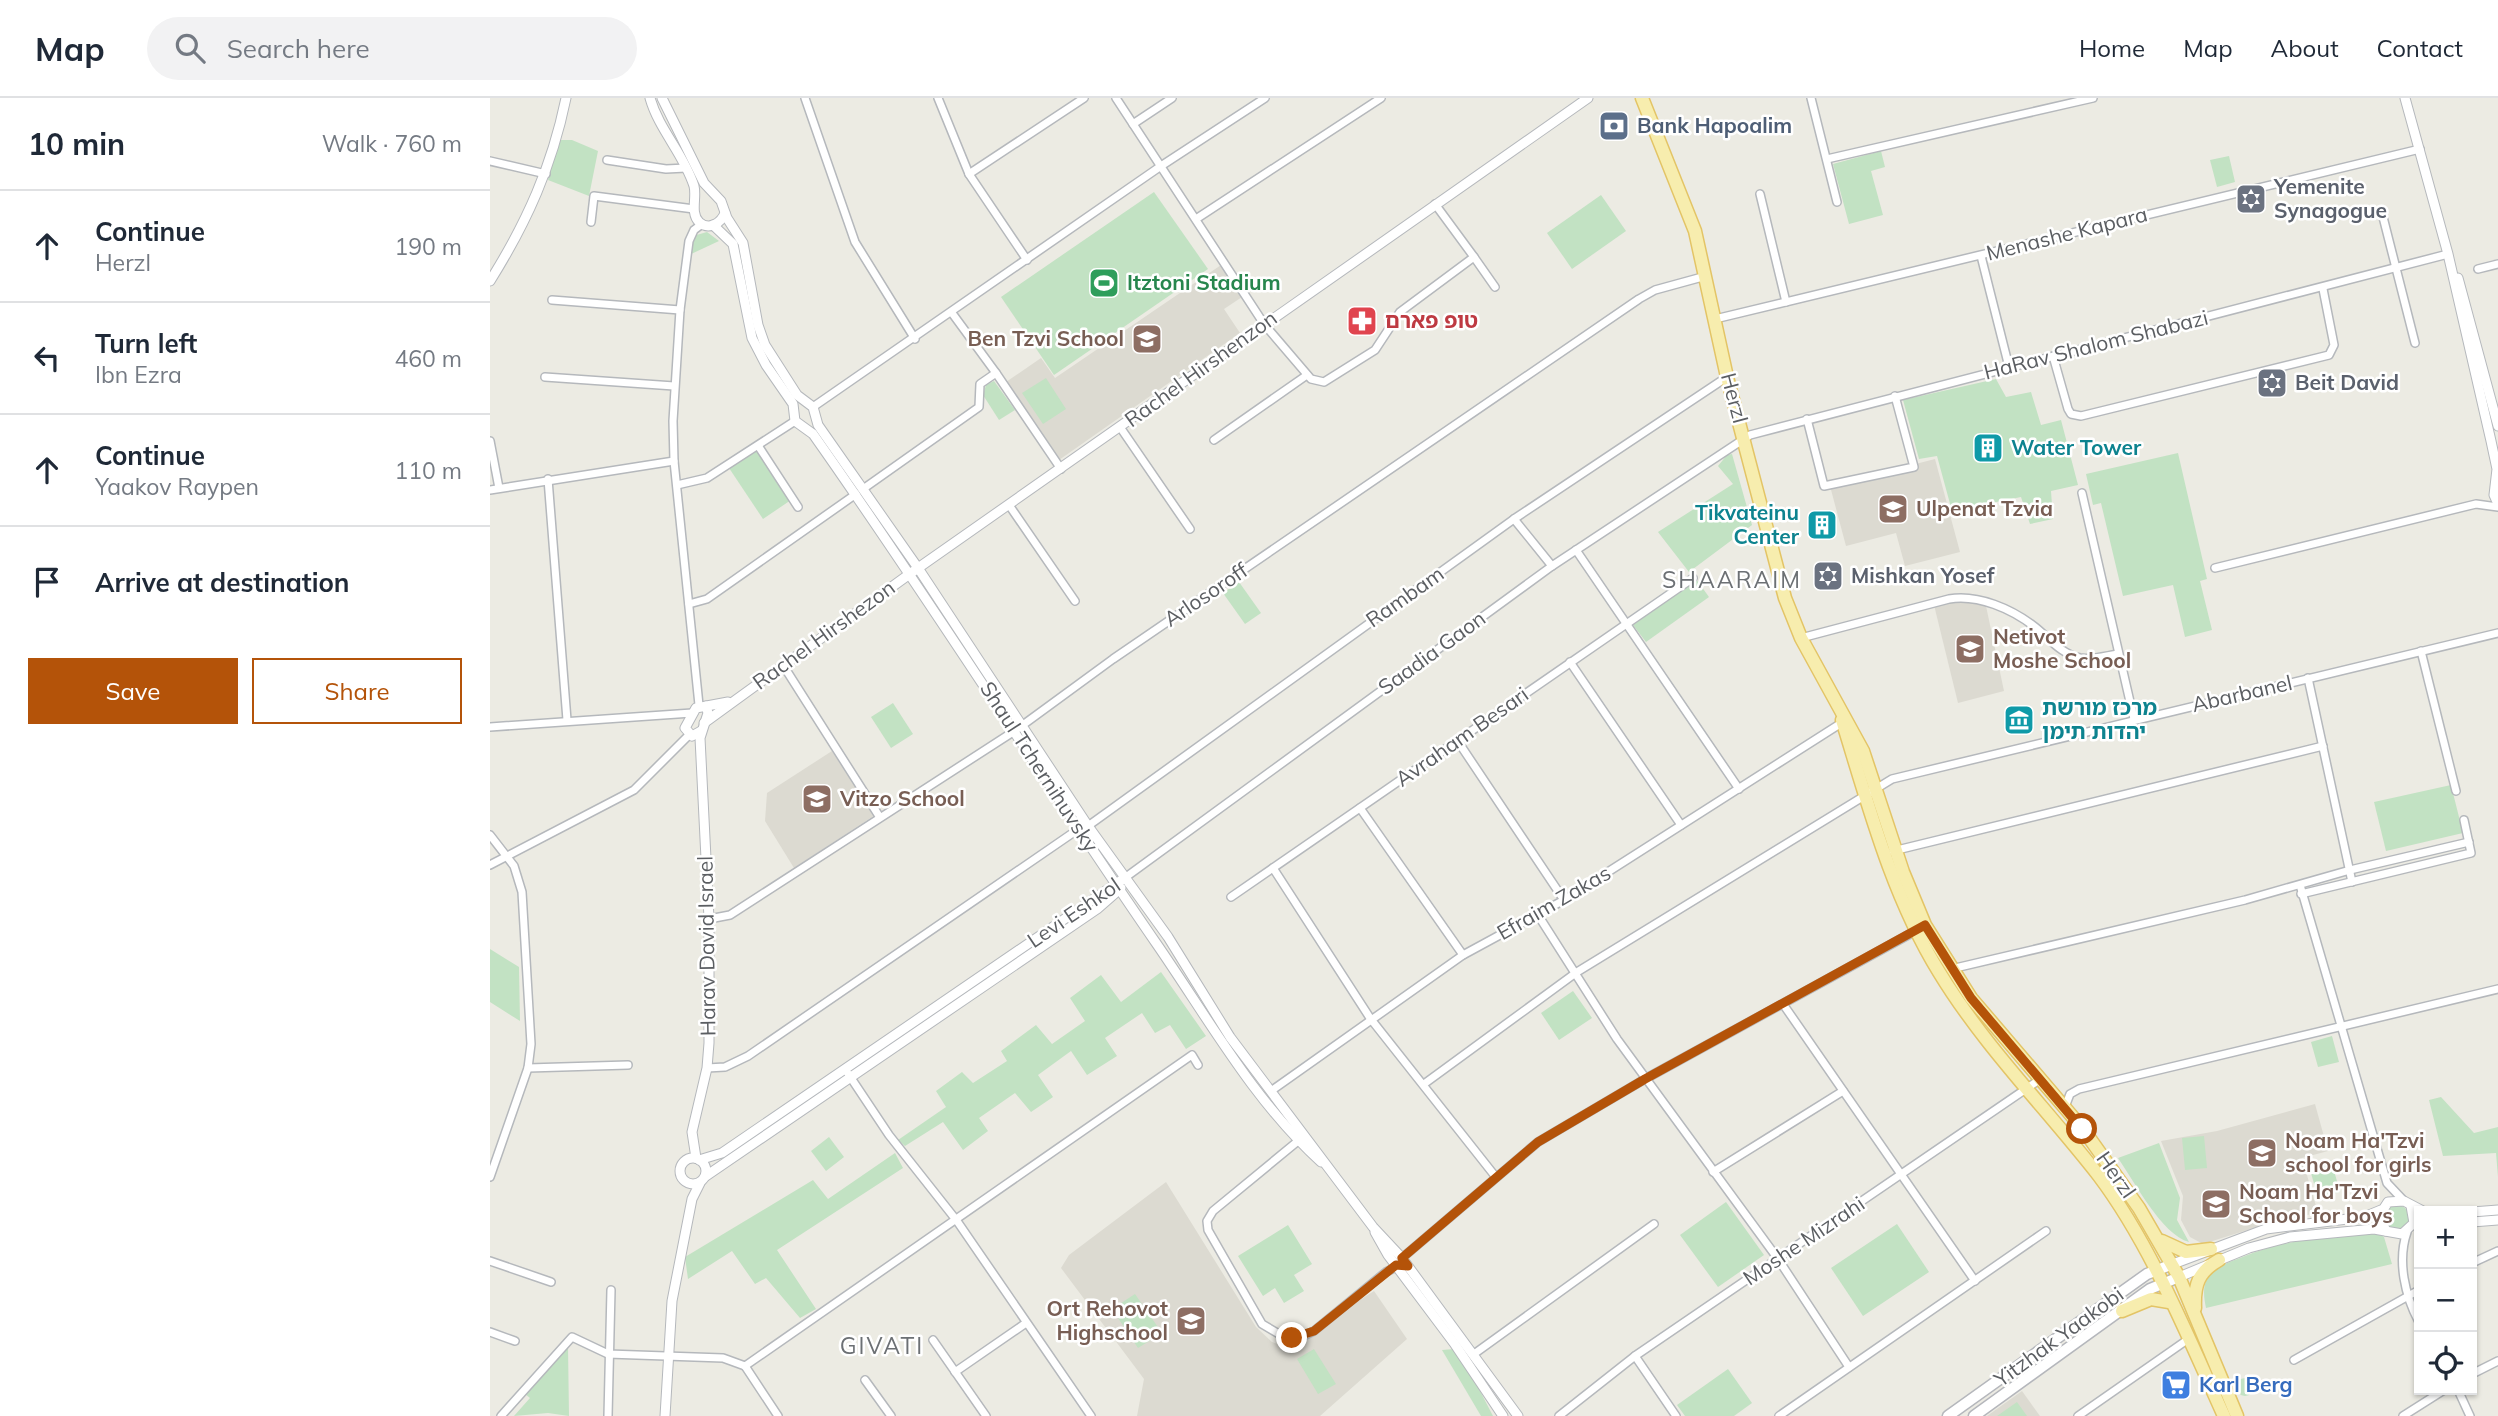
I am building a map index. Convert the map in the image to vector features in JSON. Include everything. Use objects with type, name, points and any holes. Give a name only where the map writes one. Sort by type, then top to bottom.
[{"type":"main road","name":"Herzl","points":[[1642,98],[1682,193],[1706,276],[1727,377],[1777,574],[1801,638],[1853,729],[1891,851],[1921,928],[1951,989],[2100,1178],[2155,1271],[2224,1416]]},
{"type":"main road","name":"Herzl","points":[[1833,694],[1871,790]]},
{"type":"main road","name":"Herzl","points":[[1921,928],[1950,969],[2039,1080],[2065,1108],[2126,1188],[2173,1264],[2237,1416]]},
{"type":"main road","points":[[2157,1237],[2182,1252],[2215,1255]]},
{"type":"main road","points":[[2196,1316],[2196,1281],[2215,1255]]},
{"type":"main road","name":"Yitzhak Yaakobi","points":[[1948,1416],[2155,1271],[2173,1264]]},
{"type":"main road","name":"Yitzhak Yaakobi","points":[[1975,1416],[2161,1284],[2179,1277]]},
{"type":"main road","points":[[2122,1311],[2151,1299],[2169,1302]]},
{"type":"street","points":[[490,281],[516,239],[546,174],[566,98]]},
{"type":"street","points":[[650,98],[695,188],[696,218],[702,224],[713,225],[721,221],[724,213]]},
{"type":"street","points":[[662,98],[704,183],[723,204],[724,213],[746,251],[758,325],[765,345],[797,395],[810,405],[816,418],[811,424],[804,426],[795,421]]},
{"type":"street","points":[[805,98],[855,242],[915,339]]},
{"type":"street","points":[[938,98],[969,174],[1027,260]]},
{"type":"street","points":[[969,174],[1084,98]]},
{"type":"street","points":[[1116,98],[1265,324],[1307,375],[1317,382],[1324,382],[1375,350],[1400,312],[1474,257]]},
{"type":"street","points":[[1133,124],[1172,98]]},
{"type":"street","points":[[794,410],[799,405],[810,405],[915,339],[1161,166],[1265,98]]},
{"type":"street","points":[[1196,219],[1381,98]]},
{"type":"street","name":"Rachel Hirshenzon","points":[[914,570],[1588,98]]},
{"type":"street","points":[[1811,98],[1837,202]]},
{"type":"street","points":[[1827,159],[2093,98]]},
{"type":"street","points":[[2215,568],[2476,504],[2498,505],[2497,469],[2448,254],[2406,98]]},
{"type":"street","name":"Menashe Kapara","points":[[1715,318],[2420,149]]},
{"type":"street","points":[[607,160],[666,169],[686,168]]},
{"type":"street","points":[[490,161],[546,174]]},
{"type":"street","points":[[1760,194],[1786,302]]},
{"type":"street","points":[[591,222],[594,196],[695,206]]},
{"type":"street","points":[[695,206],[702,197],[714,196]]},
{"type":"street","points":[[1435,204],[1495,287]]},
{"type":"street","points":[[2382,213],[2414,343]]},
{"type":"street","points":[[490,727],[692,713],[703,706],[674,461],[674,386],[680,310],[689,241],[694,230],[702,224]]},
{"type":"street","points":[[713,225],[733,244],[752,338],[794,410],[795,421]]},
{"type":"street","points":[[2448,254],[2469,310],[2498,426]]},
{"type":"street","name":"HaRav Shalom Shabazi","points":[[1744,439],[1807,419],[2323,289],[2448,254]]},
{"type":"street","points":[[1982,256],[2009,367]]},
{"type":"street","points":[[2478,269],[2498,264]]},
{"type":"street","name":"Arlosoroff","points":[[709,919],[730,915],[1019,727],[1639,299],[1655,290],[1706,276]]},
{"type":"street","points":[[2053,356],[2068,409],[2071,414],[2081,416],[2316,358],[2333,353],[2334,345],[2323,289]]},
{"type":"street","points":[[552,300],[680,310]]},
{"type":"street","points":[[951,313],[996,373],[1061,469]]},
{"type":"street","points":[[689,604],[707,599],[979,407],[980,384],[996,373]]},
{"type":"street","points":[[1214,440],[1307,375]]},
{"type":"street","points":[[545,377],[674,386]]},
{"type":"street","name":"Rambam","points":[[708,1068],[725,1067],[748,1056],[1084,827],[1514,519],[1727,377]]},
{"type":"street","points":[[1807,419],[1824,486],[1914,467],[1895,396]]},
{"type":"street","name":"Shaul Tchernihuvsky","points":[[816,418],[860,492],[1084,827],[1116,888],[1214,1032],[1298,1141],[1330,1171]]},
{"type":"street","points":[[677,485],[707,478],[759,447],[795,421]]},
{"type":"street","name":"Shaul Tchernihuvsky","points":[[804,426],[860,492]]},
{"type":"street","points":[[1120,427],[1190,529]]},
{"type":"street","name":"Saadia Gaon","points":[[1126,877],[1552,566],[1744,439]]},
{"type":"street","points":[[490,441],[494,489],[674,461]]},
{"type":"street","points":[[759,447],[798,507]]},
{"type":"street","points":[[548,479],[567,720]]},
{"type":"street","points":[[2476,504],[2496,486]]},
{"type":"street","points":[[2082,493],[2134,719]]},
{"type":"street","points":[[1009,505],[1075,601]]},
{"type":"street","points":[[1514,519],[1552,566]]},
{"type":"street","points":[[1576,550],[1739,789]]},
{"type":"street","name":"Rachel Hirshezon","points":[[703,727],[730,702],[914,570]]},
{"type":"street","name":"Avraham Besari","points":[[1231,897],[1693,578]]},
{"type":"street","points":[[1801,638],[1952,599],[1971,598],[2024,620],[2072,656],[2091,659],[2118,654]]},
{"type":"street","name":"Abarbanel","points":[[1424,1084],[1577,972],[1871,790],[1904,775],[2498,633]]},
{"type":"street","points":[[2421,651],[2456,791]]},
{"type":"street","points":[[1570,662],[1681,825]]},
{"type":"street","points":[[783,665],[879,816]]},
{"type":"street","points":[[2308,678],[2352,882]]},
{"type":"street","name":"Rachel Hirshezon","points":[[703,706],[730,702]]},
{"type":"street","name":"Harav David Israel","points":[[697,1159],[692,1132],[708,1068],[709,919],[703,727],[708,713],[703,706]]},
{"type":"street","points":[[689,735],[685,728],[692,713]]},
{"type":"street","name":"Efraim Zakas","points":[[1270,1091],[1463,955],[1564,900],[1843,722]]},
{"type":"street","points":[[490,865],[634,790],[689,735],[697,735],[703,727]]},
{"type":"street","points":[[1457,740],[1564,900]]},
{"type":"street","points":[[1891,851],[2323,746]]},
{"type":"street","points":[[1360,808],[1463,955]]},
{"type":"street","points":[[2301,894],[2471,853],[2464,820]]},
{"type":"street","name":"Shaul Tchernihuvsky","points":[[1084,827],[1126,877],[1226,1031],[1270,1091],[1474,1354],[1518,1416]]},
{"type":"street","points":[[490,835],[514,866],[523,892],[530,995],[528,1068],[490,1177]]},
{"type":"street","points":[[1950,969],[2469,842]]},
{"type":"street","points":[[1273,868],[1370,1018],[1495,1176]]},
{"type":"street","name":"Levi Eshkol","points":[[697,1159],[722,1153],[848,1073],[1097,909],[1126,877]]},
{"type":"street","points":[[2300,884],[2339,1028],[2387,1183],[2407,1203],[2415,1219],[2403,1252],[2408,1296],[2414,1310]]},
{"type":"street","name":"Levi Eshkol","points":[[703,1179],[848,1073],[1116,888]]},
{"type":"street","points":[[1097,909],[1111,904],[1129,905]]},
{"type":"street","points":[[1538,915],[1645,1079],[1777,1259],[1849,1367]]},
{"type":"street","points":[[1298,1141],[1213,1212],[1207,1221],[1208,1230],[1262,1324],[1284,1337],[1306,1335],[1402,1263],[1495,1176],[1538,1142],[1645,1079],[1921,928]]},
{"type":"street","points":[[2065,1108],[2070,1094],[2079,1089],[2498,989]]},
{"type":"street","points":[[1783,1004],[1975,1281]]},
{"type":"street","points":[[745,1366],[1192,1055],[1198,1065]]},
{"type":"street","points":[[528,1068],[628,1065]]},
{"type":"street","points":[[848,1073],[889,1135],[957,1221],[1091,1416]]},
{"type":"street","name":"Moshe Mizrahi","points":[[1559,1416],[1635,1356],[2039,1080]]},
{"type":"street","points":[[1713,1172],[1843,1091]]},
{"type":"street","points":[[665,1416],[672,1301],[689,1212],[706,1168],[697,1159],[682,1164],[680,1174],[684,1181],[689,1212]]},
{"type":"street","points":[[684,1181],[692,1185],[703,1179]]},
{"type":"street","points":[[2387,1183],[2380,1221],[2403,1252]]},
{"type":"street","points":[[2179,1277],[2215,1255],[2278,1226],[2364,1217],[2393,1200],[2414,1206]]},
{"type":"street","points":[[2477,1212],[2498,1210]]},
{"type":"street","points":[[2477,1222],[2498,1220]]},
{"type":"street","points":[[1474,1354],[1654,1224]]},
{"type":"street","points":[[2173,1264],[2290,1237],[2374,1229],[2388,1232],[2412,1229]]},
{"type":"street","points":[[1779,1416],[2046,1231]]},
{"type":"street","points":[[2477,1261],[2498,1251]]},
{"type":"street","points":[[490,1261],[551,1282]]},
{"type":"street","name":"Shaul Tchernihuvsky","points":[[1402,1263],[1503,1416]]},
{"type":"street","points":[[608,1416],[611,1290]]},
{"type":"street","points":[[2294,1360],[2414,1293]]},
{"type":"street","points":[[955,1372],[1026,1323]]},
{"type":"street","points":[[490,1332],[515,1341]]},
{"type":"street","points":[[501,1416],[572,1337],[608,1354],[723,1358],[745,1366],[778,1416]]},
{"type":"street","points":[[933,1340],[986,1416]]},
{"type":"street","points":[[2081,1415],[2187,1340]]},
{"type":"street","points":[[1635,1356],[1676,1416]]},
{"type":"street","points":[[2477,1372],[2498,1361]]},
{"type":"street","points":[[865,1380],[891,1416]]},
{"type":"street","points":[[2403,1416],[2436,1395]]},
{"type":"street","points":[[2460,1395],[2470,1416]]},
{"type":"street","name":"Moshe Mizrahi","points":[[1551,1416],[1571,1405]]},
{"type":"shaded area","points":[[1224,263],[1245,295],[1224,309],[1240,333],[1059,460],[1006,382],[1041,358],[1055,378]]},
{"type":"shaded area","name":"Ulpenat Tzvia","points":[[1935,459],[1960,552],[1905,566],[1896,533],[1846,546],[1830,486]]},
{"type":"shaded area","name":"Netivot Moshe School","points":[[1960,599],[1977,601],[1986,606],[2004,691],[1958,703],[1934,605]]},
{"type":"shaded area","points":[[832,751],[875,815],[794,868],[765,821],[767,793]]},
{"type":"shaded area","points":[[2315,1104],[2328,1151],[2302,1158],[2318,1213],[2276,1221],[2203,1244],[2190,1237],[2181,1220],[2183,1196],[2161,1141],[2217,1131]]},
{"type":"shaded area","points":[[1166,1182],[1256,1327],[1272,1342],[1286,1347],[1374,1291],[1407,1339],[1320,1416],[1137,1416],[1144,1379],[1061,1268],[1069,1255]]},
{"type":"shaded area","points":[[2022,1391],[2040,1416],[1987,1416]]},
{"type":"green space","points":[[559,140],[572,140],[598,151],[589,196],[548,180]]},
{"type":"green space","points":[[1881,151],[1885,167],[1871,171],[1883,215],[1849,224],[1833,164]]},
{"type":"green space","points":[[2229,156],[2235,182],[2217,187],[2210,160]]},
{"type":"green space","name":"Itztoni Stadium","points":[[1154,192],[1208,269],[1054,375],[1001,297]]},
{"type":"green space","points":[[1601,195],[1626,231],[1572,269],[1547,233]]},
{"type":"green space","points":[[707,232],[719,241],[689,255],[693,236]]},
{"type":"green space","points":[[1046,378],[1066,409],[1043,424],[1022,393]]},
{"type":"green space","points":[[1996,379],[2006,397],[2031,392],[2041,425],[2061,420],[2078,485],[2051,491],[2053,519],[2030,524],[2021,497],[1952,511],[1937,456],[1919,459],[1903,400]]},
{"type":"green space","points":[[994,381],[1015,410],[999,420],[983,395],[986,385]]},
{"type":"green space","points":[[756,449],[791,500],[763,519],[729,468]]},
{"type":"green space","points":[[2178,453],[2207,579],[2200,581],[2212,630],[2185,637],[2173,585],[2123,596],[2101,503],[2093,505],[2086,474]]},
{"type":"green space","points":[[1732,454],[1752,525],[1689,572],[1658,532],[1733,484],[1718,466],[1727,455]]},
{"type":"green space","points":[[1696,579],[1709,597],[1646,642],[1633,625]]},
{"type":"green space","points":[[1239,582],[1261,613],[1245,624],[1223,593]]},
{"type":"green space","points":[[893,703],[913,734],[891,748],[871,717]]},
{"type":"green space","points":[[2451,785],[2463,833],[2386,851],[2374,802]]},
{"type":"green space","points":[[490,949],[519,967],[520,1021],[490,1002]]},
{"type":"green space","points":[[1161,972],[1206,1036],[1186,1049],[1170,1025],[1155,1033],[1142,1013],[1105,1038],[1117,1056],[1087,1075],[1071,1051],[1038,1075],[1053,1097],[1031,1112],[1015,1093],[979,1118],[988,1131],[963,1150],[943,1122],[905,1146],[898,1140],[946,1107],[936,1091],[962,1072],[973,1083],[1007,1061],[1001,1051],[1036,1025],[1052,1044],[1085,1021],[1070,998],[1101,975],[1121,1002]]},
{"type":"green space","points":[[1573,991],[1592,1018],[1559,1040],[1541,1013]]},
{"type":"green space","points":[[2332,1036],[2339,1062],[2318,1067],[2311,1042]]},
{"type":"green space","points":[[2441,1097],[2474,1133],[2498,1127],[2498,1177],[2496,1153],[2443,1156],[2429,1100]]},
{"type":"green space","points":[[2204,1136],[2207,1168],[2185,1170],[2182,1138]]},
{"type":"green space","points":[[829,1137],[844,1157],[826,1171],[811,1151]]},
{"type":"green space","points":[[2159,1143],[2180,1198],[2177,1220],[2189,1242],[2169,1229],[2159,1218],[2118,1158]]},
{"type":"green space","points":[[895,1153],[903,1168],[777,1250],[816,1309],[800,1318],[766,1278],[755,1284],[732,1251],[688,1279],[685,1257],[813,1180],[828,1199]]},
{"type":"green space","points":[[2331,1160],[2340,1192],[2318,1198],[2309,1166]]},
{"type":"green space","points":[[1726,1202],[1764,1255],[1718,1287],[1680,1235]]},
{"type":"green space","points":[[2397,1205],[2406,1208],[2409,1217],[2406,1226],[2397,1229],[2388,1226],[2385,1217],[2388,1208]]},
{"type":"green space","points":[[1897,1224],[1929,1272],[1863,1316],[1831,1268]]},
{"type":"green space","points":[[1288,1225],[1312,1264],[1294,1275],[1304,1291],[1284,1303],[1275,1288],[1263,1296],[1238,1256]]},
{"type":"green space","points":[[2377,1233],[2384,1237],[2392,1264],[2206,1308],[2206,1281],[2214,1270],[2227,1263],[2291,1242]]},
{"type":"green space","points":[[1135,1294],[1162,1333],[1138,1348],[1112,1309]]},
{"type":"green space","points":[[568,1346],[569,1416],[548,1413],[514,1416],[530,1398],[525,1394]]},
{"type":"green space","points":[[1314,1349],[1336,1384],[1318,1394],[1297,1359]]},
{"type":"green space","points":[[1454,1349],[1466,1364],[1493,1416],[1481,1416],[1442,1350]]},
{"type":"green space","points":[[1728,1369],[1752,1403],[1734,1416],[1685,1416],[1677,1405]]},
{"type":"green space","points":[[2245,1378],[2251,1381],[2254,1387],[2251,1393],[2245,1396],[2239,1393],[2236,1387],[2239,1381]]},
{"type":"green space","points":[[2017,1402],[2027,1416],[1997,1416]]},
{"type":"place","name":"Bank Hapoalim","points":[[1614,126]]},
{"type":"place","name":"Yemenite Synagogue","points":[[2251,199]]},
{"type":"place","name":"Itztoni Stadium","points":[[1104,283]]},
{"type":"place","name":"טופ פארם","points":[[1362,321]]},
{"type":"place","name":"Ben Tzvi School","points":[[1147,339]]},
{"type":"place","name":"Beit David","points":[[2272,383]]},
{"type":"place","name":"Water Tower","points":[[1988,448]]},
{"type":"place","name":"Ulpenat Tzvia","points":[[1893,509]]},
{"type":"place","name":"Tikvateinu Center","points":[[1822,525]]},
{"type":"place","name":"Mishkan Yosef","points":[[1828,576]]},
{"type":"place","name":"Netivot Moshe School","points":[[1970,649]]},
{"type":"place","name":"מרכז מורשת יהדות תימן","points":[[2019,720]]},
{"type":"place","name":"Vitzo School","points":[[817,799]]},
{"type":"place","name":"Noam Ha'Tzvi school for girls","points":[[2262,1153]]},
{"type":"place","name":"Noam Ha'Tzvi School for boys","points":[[2216,1204]]},
{"type":"place","name":"Ort Rehovot Highschool","points":[[1191,1321]]},
{"type":"place","name":"Karl Berg","points":[[2176,1385]]},
{"type":"district","name":"SHAARAIM","points":[[1732,580]]},
{"type":"district","name":"GIVATI","points":[[882,1346]]},
{"type":"route","points":[[1292,1338],[1299,1338],[1314,1331],[1396,1265],[1408,1266],[1402,1258],[1538,1142],[1645,1079],[1925,925],[1943,958],[1971,998],[2082,1129]]}]
